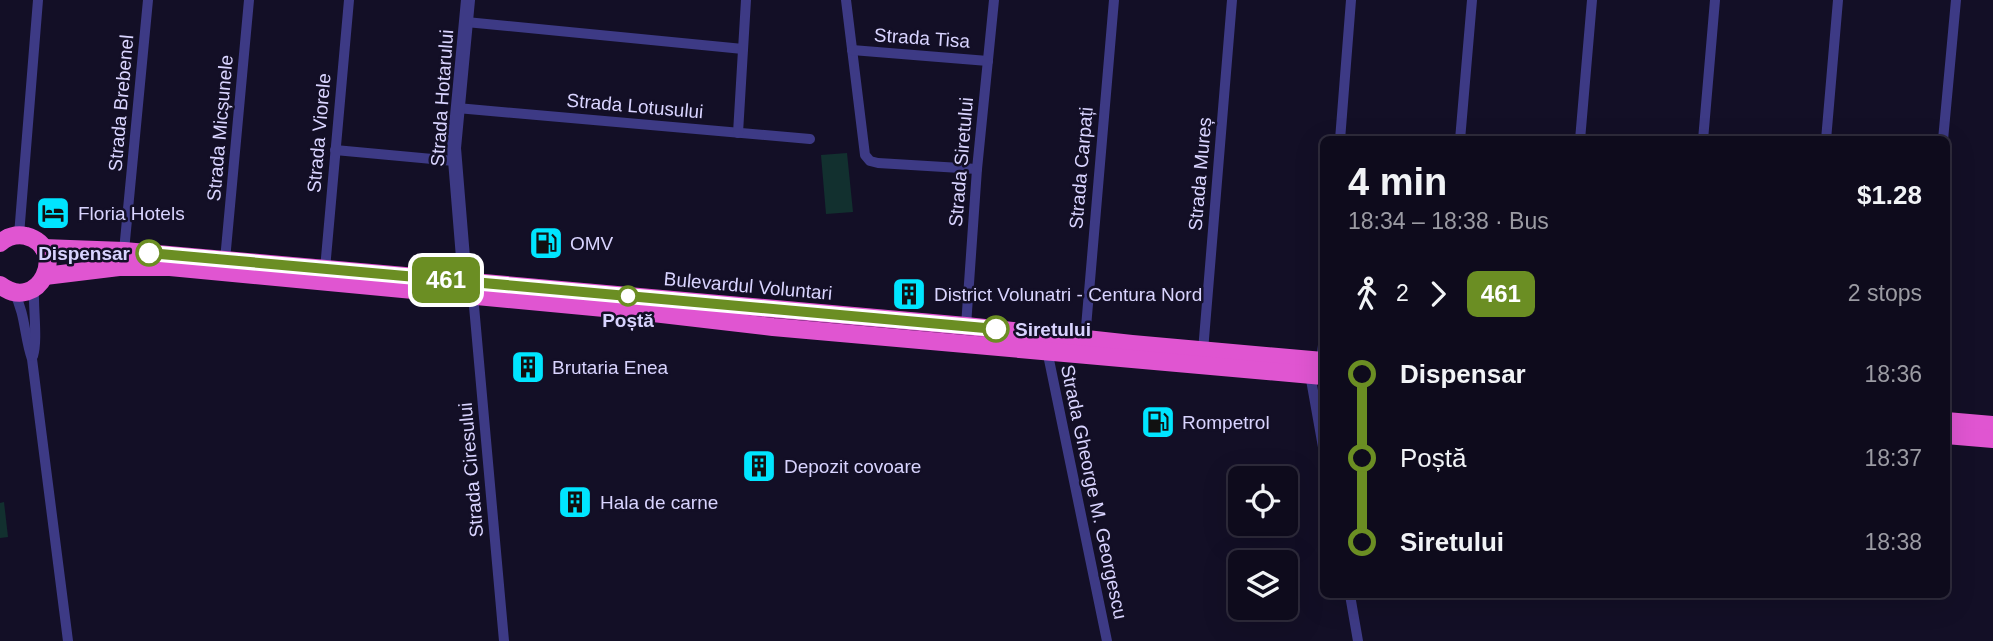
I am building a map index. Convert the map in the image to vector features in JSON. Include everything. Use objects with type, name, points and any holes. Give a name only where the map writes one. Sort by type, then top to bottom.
[{"type":"highway","points":[[0,243],[11,236],[19,235]]},
{"type":"highway","name":"Bulevardul Voluntari","points":[[19,235],[36,241],[43,248],[124,251],[325,269],[773,327],[1047,350],[1320,363]]},
{"type":"highway","points":[[40,282],[48,261],[43,248]]},
{"type":"highway","name":"Bulevardul Voluntari","points":[[7,289],[21,293],[40,282],[119,267],[170,267],[966,326],[1320,363]]},
{"type":"highway","points":[[1950,421],[1993,425]]},
{"type":"highway","points":[[1950,435],[1993,439]]},
{"type":"street","points":[[19,235],[38,0]]},
{"type":"street","name":"Strada Brebenel","points":[[124,251],[148,0]]},
{"type":"street","name":"Strada Micșunele","points":[[225,260],[249,0]]},
{"type":"street","name":"Strada Viorele","points":[[325,269],[349,0]]},
{"type":"street","name":"Strada Hotarului","points":[[468,0],[454,161],[469,288]]},
{"type":"street","points":[[737,133],[746,0]]},
{"type":"street","points":[[846,0],[865,155],[870,161],[878,163],[977,169]]},
{"type":"street","name":"Strada Siretului","points":[[966,326],[977,169],[994,0]]},
{"type":"street","name":"Strada Carpați","points":[[1085,339],[1114,0]]},
{"type":"street","name":"Strada Mureș","points":[[1203,351],[1232,0]]},
{"type":"street","points":[[1340,136],[1351,0]]},
{"type":"street","points":[[1460,136],[1472,0]]},
{"type":"street","points":[[1580,136],[1592,0]]},
{"type":"street","points":[[1703,136],[1715,0]]},
{"type":"street","points":[[1826,136],[1838,0]]},
{"type":"street","points":[[1943,136],[1956,0]]},
{"type":"street","points":[[466,22],[743,49]]},
{"type":"street","name":"Strada Tisa","points":[[852,50],[988,61]]},
{"type":"street","name":"Strada Lotusului","points":[[457,108],[810,139]]},
{"type":"street","points":[[335,150],[454,161]]},
{"type":"street","points":[[32,359],[36,348],[33,312],[40,282]]},
{"type":"street","name":"Strada Ciresului","points":[[469,288],[504,641]]},
{"type":"street","points":[[7,289],[24,317],[32,359],[68,641]]},
{"type":"street","name":"Strada Gheorge M. Georgescu","points":[[1047,350],[1107,641]]},
{"type":"street","points":[[1351,598],[1358,641]]},
{"type":"green space","points":[[847,153],[853,212],[826,214],[821,155]]},
{"type":"green space","points":[[4,502],[8,537],[0,538],[0,503]]},
{"type":"bus line","name":"461","points":[[149,253],[996,329]]},
{"type":"place","name":"Floria Hotels","points":[[53,213]]},
{"type":"place","name":"OMV","points":[[546,243]]},
{"type":"place","name":"Dispensar","points":[[149,253]]},
{"type":"place","name":"District Volunatri - Centura Nord","points":[[909,294]]},
{"type":"place","name":"Poștă","points":[[628,296]]},
{"type":"place","name":"Siretului","points":[[996,329]]},
{"type":"place","name":"Brutaria Enea","points":[[528,367]]},
{"type":"place","name":"Rompetrol","points":[[1158,422]]},
{"type":"place","name":"Depozit covoare","points":[[759,466]]},
{"type":"place","name":"Hala de carne","points":[[575,502]]}]
